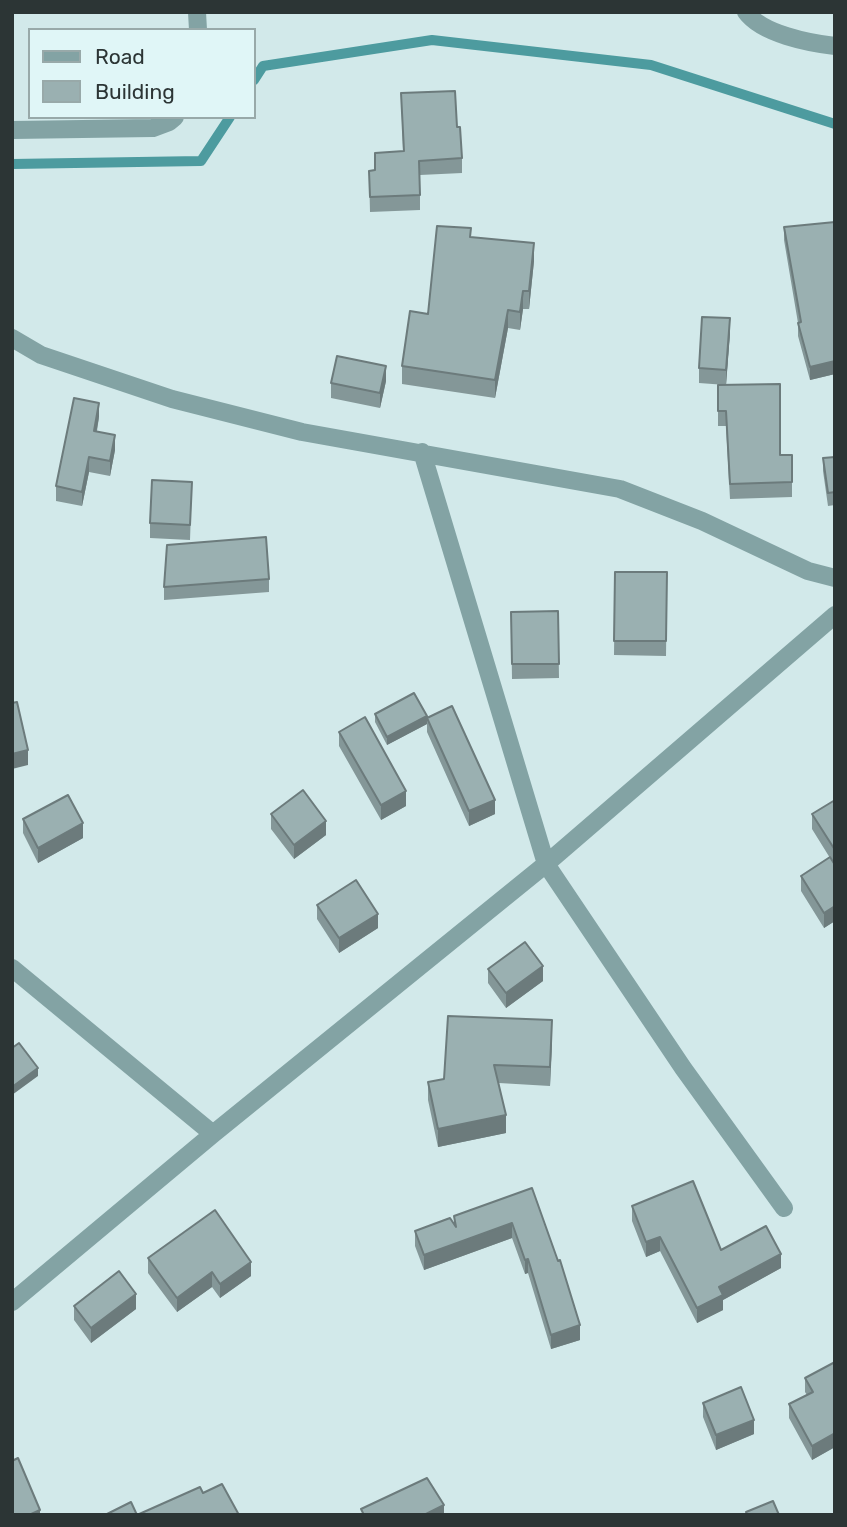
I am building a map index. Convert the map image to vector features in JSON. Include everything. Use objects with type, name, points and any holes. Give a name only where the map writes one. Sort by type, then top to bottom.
[{"type":"street","points":[[746,12],[752,20],[802,42],[835,46]]},
{"type":"street","points":[[12,130],[153,128],[173,119]]},
{"type":"street","points":[[12,338],[41,355],[172,399],[302,432],[620,489],[702,521],[808,571],[835,578]]},
{"type":"street","points":[[422,452],[547,864],[683,1068],[784,1208]]},
{"type":"street","points":[[12,1302],[213,1133],[547,864],[835,615]]},
{"type":"street","points":[[12,968],[213,1133]]},
{"type":"building","points":[[455,91],[462,158],[419,161],[420,195],[370,197],[369,171],[375,170],[375,153],[404,151],[401,93]]},
{"type":"building","points":[[835,222],[835,361],[810,367],[798,323],[801,322],[784,227]]},
{"type":"building","points":[[437,226],[471,228],[470,237],[534,243],[529,291],[523,291],[520,312],[508,310],[495,380],[402,366],[410,311],[428,314]]},
{"type":"building","points":[[702,317],[730,318],[726,370],[699,368]]},
{"type":"building","points":[[337,356],[386,366],[380,393],[331,383]]},
{"type":"building","points":[[780,384],[780,455],[792,455],[792,482],[730,484],[726,411],[718,411],[718,385]]},
{"type":"building","points":[[74,398],[99,403],[94,431],[115,435],[110,461],[89,457],[82,492],[56,486]]},
{"type":"building","points":[[835,457],[835,492],[828,493],[823,458]]},
{"type":"building","points":[[152,480],[192,482],[190,525],[150,523]]},
{"type":"building","points":[[266,537],[269,579],[164,587],[167,545]]},
{"type":"building","points":[[615,572],[667,572],[666,641],[614,641]]},
{"type":"building","points":[[558,611],[559,664],[512,664],[511,612]]},
{"type":"building","points":[[414,693],[427,716],[387,737],[375,714]]},
{"type":"building","points":[[17,702],[28,750],[12,754],[12,703]]},
{"type":"building","points":[[452,706],[495,800],[469,811],[427,718]]},
{"type":"building","points":[[365,717],[406,791],[381,805],[339,732]]},
{"type":"building","points":[[303,790],[326,821],[294,845],[271,814]]},
{"type":"building","points":[[68,795],[83,823],[38,848],[23,819]]},
{"type":"building","points":[[835,800],[835,850],[812,814]]},
{"type":"building","points":[[830,857],[835,865],[835,906],[824,913],[801,876]]},
{"type":"building","points":[[356,880],[378,914],[339,938],[317,905]]},
{"type":"building","points":[[525,942],[543,966],[506,993],[488,969]]},
{"type":"building","points":[[448,1016],[552,1020],[550,1067],[494,1065],[506,1115],[438,1129],[428,1082],[444,1079]]},
{"type":"building","points":[[19,1043],[38,1068],[12,1087],[12,1048]]},
{"type":"building","points":[[693,1181],[721,1250],[766,1226],[781,1254],[719,1287],[723,1295],[697,1308],[660,1237],[646,1242],[632,1206]]},
{"type":"building","points":[[532,1188],[558,1261],[560,1260],[580,1325],[551,1335],[528,1259],[525,1260],[512,1223],[424,1255],[415,1231],[450,1218],[456,1227],[454,1216]]},
{"type":"building","points":[[215,1210],[251,1262],[220,1284],[212,1272],[177,1298],[148,1258]]},
{"type":"building","points":[[119,1271],[136,1294],[91,1328],[74,1306]]},
{"type":"building","points":[[835,1362],[835,1433],[812,1446],[789,1404],[813,1392],[805,1378]]},
{"type":"building","points":[[741,1387],[754,1420],[716,1435],[703,1403]]},
{"type":"building","points":[[18,1458],[40,1510],[29,1515],[12,1515],[12,1461]]},
{"type":"building","points":[[427,1478],[444,1505],[424,1515],[364,1515],[361,1509]]},
{"type":"building","points":[[222,1484],[239,1515],[137,1515],[200,1487],[203,1493]]},
{"type":"building","points":[[773,1501],[779,1515],[747,1515],[746,1512]]},
{"type":"building","points":[[131,1502],[137,1515],[107,1515],[107,1514]]},
{"type":"waterway","points":[[256,77],[263,66],[432,40],[651,65],[835,124]]},
{"type":"waterway","points":[[12,164],[201,161],[229,119]]}]
